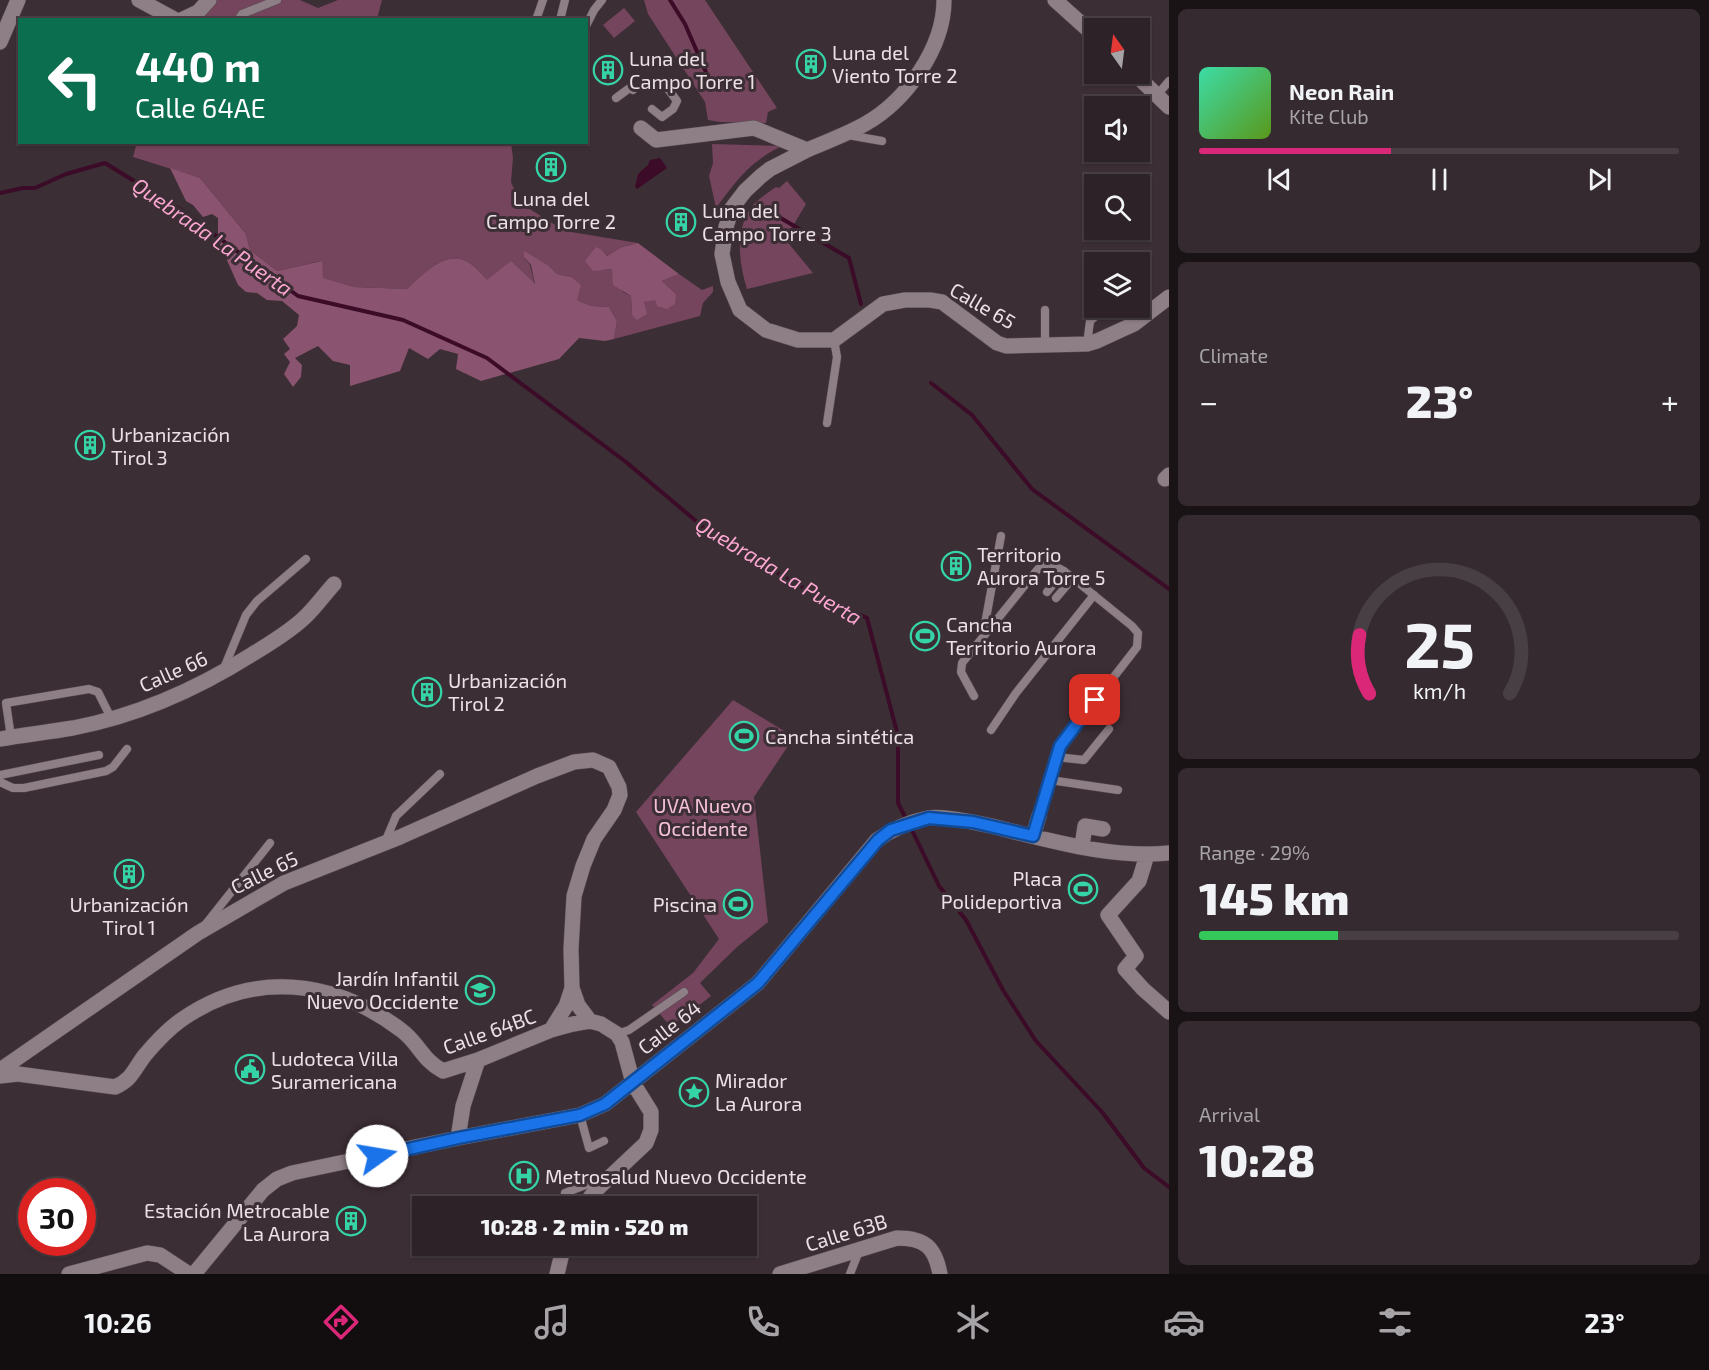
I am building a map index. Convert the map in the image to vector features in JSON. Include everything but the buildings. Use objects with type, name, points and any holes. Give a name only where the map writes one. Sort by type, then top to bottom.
[{"type":"street","points":[[0,42],[18,0]]},
{"type":"street","points":[[139,0],[174,18]]},
{"type":"street","points":[[183,18],[198,12],[209,0]]},
{"type":"street","points":[[834,340],[798,340],[766,330],[740,310],[728,282],[722,254],[726,227],[732,208],[745,191],[770,169],[866,123],[891,106],[911,82],[934,44],[940,27],[944,0]]},
{"type":"street","points":[[1055,0],[1084,26]]},
{"type":"street","points":[[1145,84],[1169,107]]},
{"type":"street","points":[[641,128],[656,140],[754,128],[807,150]]},
{"type":"street","name":"Calle 65","points":[[834,340],[883,304],[905,300],[930,300],[942,302],[997,343],[1018,346],[1087,344],[1134,324],[1169,297]]},
{"type":"street","name":"Calle 66","points":[[6,738],[74,728],[111,718],[149,706],[223,673],[273,642],[303,618],[334,584]]},
{"type":"street","name":"Calle 65","points":[[0,1070],[198,933],[284,883],[384,843],[537,776],[574,762],[593,760],[609,767],[619,787],[620,795],[614,810],[594,839],[574,896],[571,949],[572,988]]},
{"type":"street","points":[[1033,836],[1039,816]]},
{"type":"street","name":"Calle 64","points":[[194,1274],[255,1198],[277,1179],[300,1171],[580,1115],[605,1104],[758,983],[878,840],[891,830],[929,818],[973,822],[1113,852],[1147,855],[1169,853]]},
{"type":"street","points":[[1082,846],[1085,826],[1103,829]]},
{"type":"street","points":[[1147,855],[1139,881],[1108,915],[1136,956],[1125,969],[1169,1012]]},
{"type":"street","name":"Calle 64BC","points":[[0,1076],[18,1074],[115,1087],[126,1082],[143,1058],[168,1031],[196,1010],[211,1002],[248,990],[277,987],[324,991],[378,1014],[404,1032],[429,1064],[443,1071],[478,1060],[550,1030],[590,1021]]},
{"type":"street","points":[[572,988],[578,1005],[590,1021],[601,1024],[617,1034],[622,1042],[633,1083],[651,1112],[651,1130],[646,1143],[593,1196]]},
{"type":"street","points":[[550,1030],[566,1006],[572,988]]},
{"type":"street","points":[[458,1138],[463,1106],[478,1060]]},
{"type":"street","name":"Calle 63B","points":[[780,1274],[897,1238],[909,1238],[931,1248],[937,1257],[940,1274]]},
{"type":"street","points":[[69,1274],[147,1253],[160,1255],[189,1274]]},
{"type":"street","points":[[557,1274],[561,1256]]},
{"type":"lane","points":[[239,18],[242,14],[277,0]]},
{"type":"lane","points":[[537,18],[543,0]]},
{"type":"lane","points":[[560,18],[565,0]]},
{"type":"lane","points":[[588,22],[602,0]]},
{"type":"lane","points":[[1157,95],[1169,81]]},
{"type":"lane","points":[[652,110],[662,117],[676,106],[677,101],[665,85]]},
{"type":"lane","points":[[616,98],[631,87],[633,90]]},
{"type":"lane","points":[[844,134],[882,141]]},
{"type":"lane","points":[[1045,310],[1045,346]]},
{"type":"lane","points":[[1087,344],[1090,321],[1093,318]]},
{"type":"lane","points":[[827,423],[837,357],[834,340]]},
{"type":"lane","points":[[987,630],[985,624],[1000,536]]},
{"type":"lane","points":[[223,673],[246,615],[257,601],[306,559]]},
{"type":"lane","points":[[974,696],[961,672],[962,663],[1038,569],[1048,563],[1064,571],[1094,594],[1138,633],[1137,647],[1063,741],[1039,816]]},
{"type":"lane","points":[[1047,592],[1064,571]]},
{"type":"lane","points":[[1056,598],[1073,578]]},
{"type":"lane","points":[[991,730],[1016,693],[1094,594]]},
{"type":"lane","points":[[6,738],[6,703],[89,689],[98,692],[111,718]]},
{"type":"lane","points":[[1056,758],[1084,760],[1109,729]]},
{"type":"lane","points":[[0,782],[13,788],[24,788],[106,771],[126,749]]},
{"type":"lane","points":[[0,775],[99,755]]},
{"type":"lane","points":[[384,843],[396,816],[440,774]]},
{"type":"lane","points":[[1050,780],[1118,790]]},
{"type":"lane","points":[[198,933],[270,843]]},
{"type":"lane","points":[[617,1034],[629,1030],[684,992]]},
{"type":"lane","points":[[580,1115],[589,1148],[604,1141]]},
{"type":"lane","points":[[565,1193],[615,1172]]},
{"type":"lane","points":[[850,1274],[859,1251]]},
{"type":"green space","points":[[215,0],[300,0],[318,8],[338,0],[382,0],[377,18],[200,18]]},
{"type":"green space","points":[[644,0],[705,0],[777,108],[768,112],[766,123],[708,120],[705,102],[648,14]]},
{"type":"green space","points":[[624,8],[635,21],[614,38],[603,25]]},
{"type":"green space","points":[[136,144],[511,144],[513,158],[511,182],[520,203],[565,231],[638,243],[622,247],[607,256],[602,250],[603,270],[612,269],[623,292],[631,296],[632,315],[643,302],[676,294],[662,281],[679,274],[702,290],[713,286],[713,292],[703,303],[700,316],[614,339],[617,321],[609,307],[591,306],[577,300],[571,277],[557,274],[549,266],[524,257],[530,265],[535,285],[531,281],[487,281],[471,264],[454,259],[436,264],[407,289],[354,287],[322,278],[321,261],[277,271],[250,250],[246,234],[200,178],[133,157]]},
{"type":"green space","points":[[712,144],[782,146],[752,165],[737,180],[716,208],[709,176],[713,163]]},
{"type":"green space","points":[[787,181],[806,204],[785,239],[813,273],[747,289],[740,259],[740,238],[745,218],[759,200]]},
{"type":"green space","name":"UVA Nuevo Occidente","points":[[733,700],[794,737],[754,797],[768,922],[737,947],[700,983],[711,996],[671,1027],[652,1005],[693,973],[719,939],[636,812]]},
{"type":"shaded area","points":[[660,158],[667,168],[637,189],[635,187],[638,174],[650,160]]},
{"type":"shaded area","points":[[170,168],[200,178],[246,234],[250,250],[277,271],[322,261],[323,278],[354,287],[407,289],[428,270],[445,260],[462,260],[473,266],[487,280],[511,261],[535,284],[531,265],[524,257],[524,251],[549,266],[557,274],[571,277],[581,285],[577,300],[591,306],[609,307],[617,321],[614,339],[605,341],[579,338],[559,359],[481,381],[456,369],[458,354],[440,349],[428,359],[409,348],[400,371],[350,386],[350,365],[333,361],[318,346],[295,358],[302,365],[301,377],[293,387],[284,374],[290,362],[284,354],[290,349],[283,339],[297,326],[299,315],[282,301],[267,300],[257,293],[246,292],[238,285],[218,240],[218,218],[212,214],[203,217],[193,205],[186,201]]},
{"type":"shaded area","points":[[638,243],[679,274],[662,281],[676,294],[675,304],[667,309],[657,306],[655,300],[644,302],[647,314],[637,320],[632,315],[631,296],[613,285],[612,269],[593,271],[585,261],[596,247],[607,256],[622,247]]},
{"type":"waterway","points":[[670,0],[685,24],[708,77]]},
{"type":"waterway","name":"Quebrada La Puerta","points":[[0,193],[35,188],[66,174],[105,163],[181,210],[298,296],[403,320],[487,358],[626,462],[702,526],[784,577],[820,597],[867,618],[898,736],[898,803],[907,821]]},
{"type":"waterway","points":[[772,213],[849,258],[861,304]]},
{"type":"waterway","points":[[931,383],[972,415],[1032,489],[1169,589]]},
{"type":"waterway","name":"Quebrada La Puerta","points":[[911,828],[939,886],[966,920],[1003,990],[1036,1041],[1102,1112],[1144,1168],[1169,1187]]},
{"type":"place","name":"Luna del Viento Torre 2","points":[[811,64]]},
{"type":"place","name":"Luna del Campo Torre 1","points":[[608,70]]},
{"type":"place","name":"Luna del Campo Torre 2","points":[[551,167]]},
{"type":"place","name":"Luna del Campo Torre 3","points":[[681,222]]},
{"type":"place","name":"Urbanización Tirol 3","points":[[90,445]]},
{"type":"place","name":"Territorio Aurora Torre 5","points":[[956,566]]},
{"type":"place","name":"Cancha Territorio Aurora","points":[[925,636]]},
{"type":"place","name":"Urbanización Tirol 2","points":[[427,692]]},
{"type":"place","name":"Cancha sintética","points":[[744,736]]},
{"type":"place","name":"Urbanización Tirol 1","points":[[129,874]]},
{"type":"place","name":"Placa Polideportiva","points":[[1083,889]]},
{"type":"place","name":"Piscina","points":[[738,904]]},
{"type":"place","name":"Jardín Infantil Nuevo Occidente","points":[[480,990]]},
{"type":"place","name":"Ludoteca Villa Suramericana","points":[[250,1069]]},
{"type":"place","name":"Mirador La Aurora","points":[[694,1092]]},
{"type":"place","name":"Metrosalud Nuevo Occidente","points":[[524,1176]]},
{"type":"place","name":"Estación Metrocable La Aurora","points":[[351,1221]]},
{"type":"route","points":[[377,1156],[580,1115],[605,1104],[758,983],[878,840],[891,830],[929,818],[973,822],[1033,836],[1060,746],[1095,700]]}]
